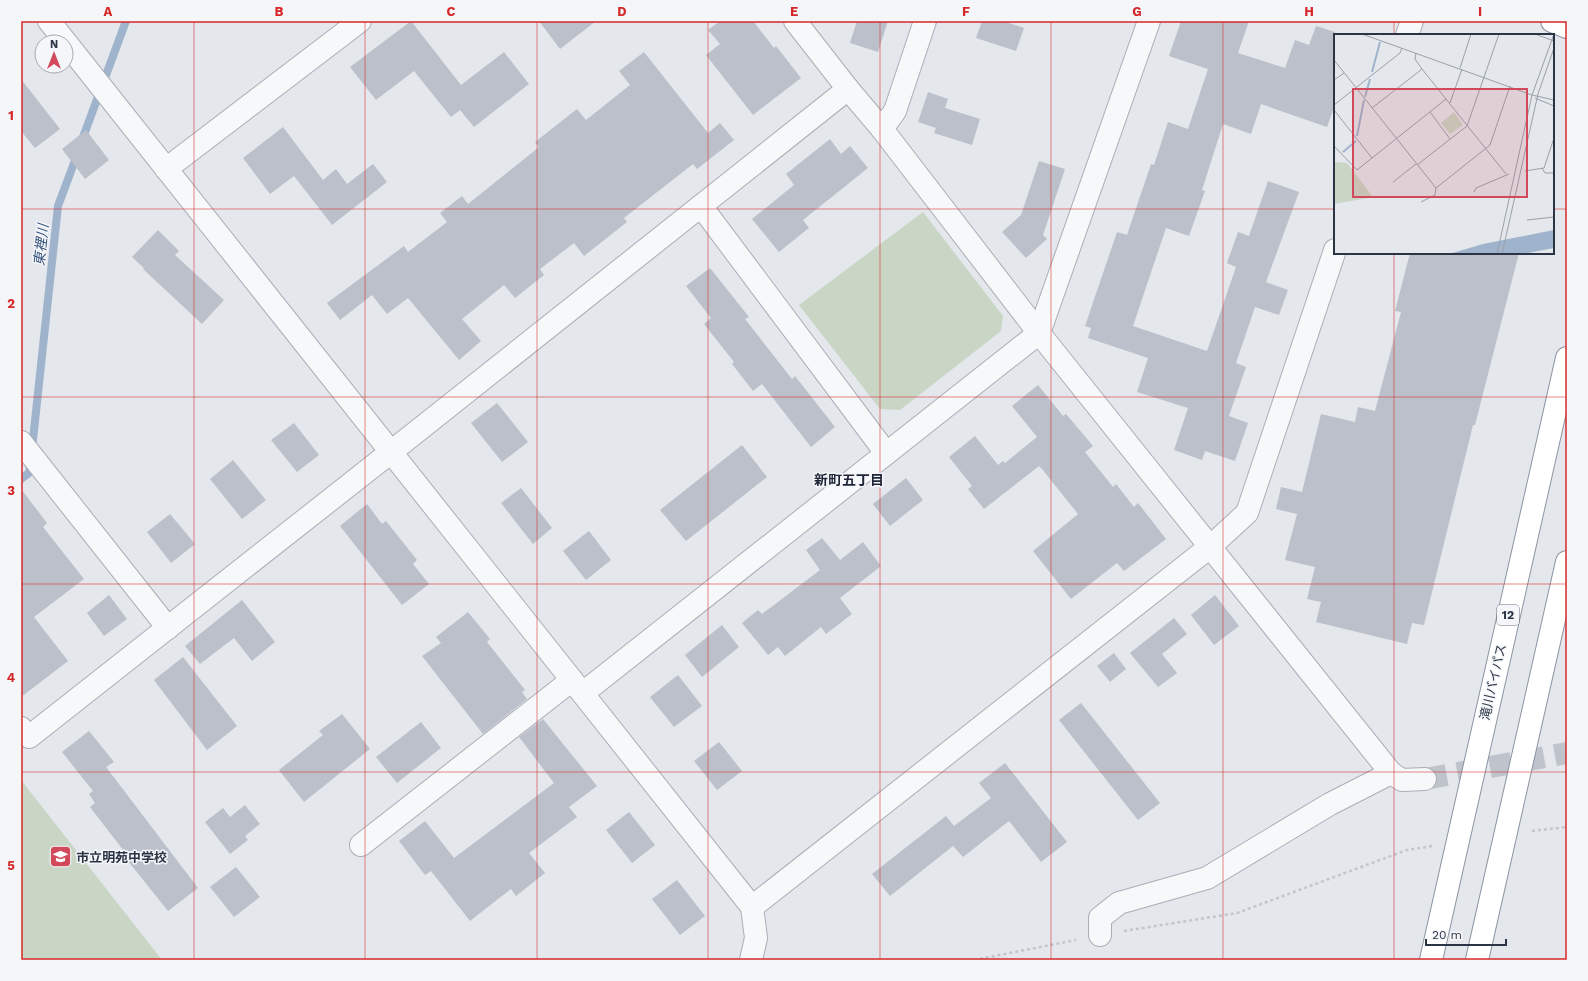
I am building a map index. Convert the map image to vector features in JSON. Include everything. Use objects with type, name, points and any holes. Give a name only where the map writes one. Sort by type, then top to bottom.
[{"type":"highway","points":[[1552,21],[1567,27]]},
{"type":"highway","name":"滝川バイパス","points":[[1431,960],[1567,358]]},
{"type":"highway","points":[[1477,960],[1567,562]]},
{"type":"street","points":[[49,21],[752,907],[756,938],[751,960]]},
{"type":"street","points":[[166,169],[360,21]]},
{"type":"street","points":[[795,21],[848,89],[882,129],[1040,333],[1391,773],[1402,780],[1426,779]]},
{"type":"street","points":[[882,129],[895,111],[925,21]]},
{"type":"street","points":[[361,845],[577,686],[886,453],[1040,333],[1149,21]]},
{"type":"street","points":[[1407,34],[1412,21]]},
{"type":"street","points":[[21,728],[29,737],[848,89]]},
{"type":"street","points":[[701,206],[886,453]]},
{"type":"street","points":[[752,907],[1211,546],[1247,513],[1334,253]]},
{"type":"street","points":[[21,442],[168,628]]},
{"type":"street","points":[[1100,935],[1100,918],[1119,903],[1207,878],[1330,804],[1391,773]]},
{"type":"path","points":[[974,960],[1100,935],[1237,913],[1407,850],[1457,842]]},
{"type":"green space","points":[[923,212],[1003,316],[1001,331],[900,410],[880,409],[799,305]]},
{"type":"green space","name":"市立明苑中学校","points":[[21,780],[162,960],[21,960]]},
{"type":"building","points":[[411,21],[461,85],[504,52],[529,84],[474,127],[460,110],[451,117],[414,71],[376,100],[350,67]]},
{"type":"building","points":[[539,21],[596,21],[560,49]]},
{"type":"building","points":[[720,21],[753,21],[774,48],[776,46],[801,78],[753,115],[706,55],[720,44],[708,30]]},
{"type":"building","points":[[857,21],[888,21],[878,52],[850,43]]},
{"type":"building","points":[[982,21],[1003,21],[1024,28],[1016,51],[976,38]]},
{"type":"building","points":[[1181,21],[1249,21],[1238,53],[1285,68],[1295,40],[1309,45],[1316,26],[1335,32],[1334,108],[1327,127],[1261,104],[1251,134],[1223,124],[1202,190],[1205,191],[1189,236],[1166,228],[1133,326],[1207,351],[1236,267],[1227,263],[1238,232],[1249,236],[1268,181],[1299,192],[1266,282],[1288,290],[1279,315],[1255,307],[1236,363],[1246,367],[1229,416],[1248,423],[1235,461],[1205,451],[1202,460],[1174,450],[1188,408],[1137,392],[1148,358],[1088,338],[1091,328],[1085,326],[1117,232],[1127,235],[1151,164],[1154,165],[1168,122],[1188,129],[1208,69],[1169,56]]},
{"type":"building","points":[[644,52],[708,133],[720,123],[734,140],[697,169],[693,164],[624,218],[627,222],[584,256],[574,243],[540,269],[544,275],[515,298],[504,285],[462,319],[481,341],[459,360],[408,298],[387,314],[372,295],[340,320],[327,303],[404,246],[408,252],[447,222],[440,213],[462,196],[468,204],[539,147],[535,142],[577,109],[586,120],[630,85],[619,71]]},
{"type":"building","points":[[21,79],[60,129],[35,148],[21,131]]},
{"type":"building","points":[[928,92],[948,99],[945,108],[980,119],[972,145],[934,133],[936,128],[918,122]]},
{"type":"building","points":[[283,127],[323,180],[336,169],[347,184],[373,164],[387,182],[332,225],[294,176],[270,194],[243,158]]},
{"type":"building","points":[[86,130],[109,160],[85,179],[62,149]]},
{"type":"building","points":[[830,139],[841,154],[850,146],[868,168],[803,220],[809,228],[779,252],[752,219],[794,185],[786,174]]},
{"type":"building","points":[[1039,161],[1065,169],[1043,235],[1047,239],[1026,258],[1002,232],[1021,215]]},
{"type":"building","points":[[158,230],[179,251],[175,255],[224,300],[202,324],[132,257]]},
{"type":"building","points":[[1410,254],[1519,254],[1475,425],[1473,425],[1424,625],[1412,623],[1407,644],[1316,622],[1321,602],[1307,599],[1315,567],[1285,560],[1297,514],[1276,509],[1281,487],[1302,492],[1321,414],[1355,422],[1358,407],[1375,411],[1401,312],[1395,311]]},
{"type":"building","points":[[710,268],[749,317],[745,319],[792,379],[795,376],[835,427],[811,447],[762,384],[753,391],[732,364],[734,362],[704,324],[711,318],[686,286]]},
{"type":"building","points":[[1038,385],[1063,416],[1066,414],[1093,446],[1085,452],[1113,487],[1116,484],[1134,507],[1138,503],[1166,539],[1124,571],[1117,563],[1071,599],[1033,551],[1078,514],[1042,469],[1039,466],[984,509],[968,489],[972,486],[949,457],[975,436],[998,465],[1003,461],[1005,463],[1037,437],[1012,406]]},
{"type":"building","points":[[497,403],[528,442],[502,462],[471,423]]},
{"type":"building","points":[[294,423],[319,455],[297,472],[271,440]]},
{"type":"building","points":[[742,445],[767,477],[686,541],[660,510]]},
{"type":"building","points":[[233,460],[266,500],[242,519],[210,479]]},
{"type":"building","points":[[906,478],[923,500],[890,526],[873,504]]},
{"type":"building","points":[[521,488],[552,528],[533,544],[501,503]]},
{"type":"building","points":[[21,489],[47,523],[43,527],[84,579],[34,617],[68,661],[21,697]]},
{"type":"building","points":[[367,504],[382,524],[386,521],[417,560],[413,564],[429,584],[402,605],[340,526]]},
{"type":"building","points":[[170,514],[195,544],[171,563],[147,532]]},
{"type":"building","points":[[589,531],[611,560],[586,580],[563,551]]},
{"type":"building","points":[[822,538],[840,560],[863,542],[881,566],[840,598],[852,614],[826,634],[821,627],[785,656],[778,647],[768,655],[742,623],[758,610],[762,614],[820,570],[806,550]]},
{"type":"building","points":[[109,595],[127,619],[104,636],[87,613]]},
{"type":"building","points":[[1215,595],[1239,626],[1214,645],[1191,615]]},
{"type":"building","points":[[242,600],[275,642],[252,661],[234,638],[200,664],[185,646]]},
{"type":"building","points":[[468,612],[490,639],[487,642],[525,690],[522,692],[527,699],[483,734],[422,656],[441,643],[436,637]]},
{"type":"building","points":[[1174,618],[1187,634],[1162,654],[1177,673],[1158,687],[1130,653]]},
{"type":"building","points":[[722,625],[739,647],[702,677],[685,655]]},
{"type":"building","points":[[1114,653],[1126,669],[1110,682],[1097,666]]},
{"type":"building","points":[[183,657],[237,726],[207,750],[154,680]]},
{"type":"building","points":[[678,675],[702,706],[674,727],[650,697]]},
{"type":"building","points":[[1081,703],[1160,803],[1138,820],[1059,720]]},
{"type":"building","points":[[342,714],[370,749],[304,802],[279,770],[323,735],[319,731]]},
{"type":"building","points":[[543,719],[597,786],[569,807],[577,817],[529,853],[545,873],[516,896],[511,889],[470,921],[431,871],[425,875],[399,841],[425,821],[454,858],[554,783],[519,737]]},
{"type":"building","points":[[421,722],[441,748],[397,783],[376,757]]},
{"type":"building","points":[[89,731],[114,762],[106,767],[198,888],[168,911],[128,861],[130,859],[90,807],[95,803],[89,794],[93,791],[62,752]]},
{"type":"building","points":[[719,742],[742,771],[717,790],[694,761]]},
{"type":"building","points":[[1005,763],[1067,842],[1041,862],[1009,821],[963,857],[953,846],[890,896],[872,874],[946,816],[954,826],[991,798],[979,783]]},
{"type":"building","points":[[245,805],[260,824],[245,836],[248,840],[230,854],[205,822],[223,808],[230,817]]},
{"type":"building","points":[[629,812],[655,845],[632,863],[606,830]]},
{"type":"building","points":[[236,867],[260,897],[234,917],[210,887]]},
{"type":"building","points":[[677,880],[705,916],[680,935],[652,899]]},
{"type":"waterway","name":"東裡川","points":[[82,140],[126,21]]},
{"type":"waterway","name":"東裡川","points":[[32,449],[58,206],[77,155]]},
{"type":"waterway","name":"東裡川","points":[[21,479],[29,473],[31,460]]},
{"type":"tunnel","points":[[1425,779],[1567,753]]},
{"type":"place","name":"市立明苑中学校","points":[[61,857]]},
{"type":"district","name":"新町五丁目","points":[[849,480]]}]
